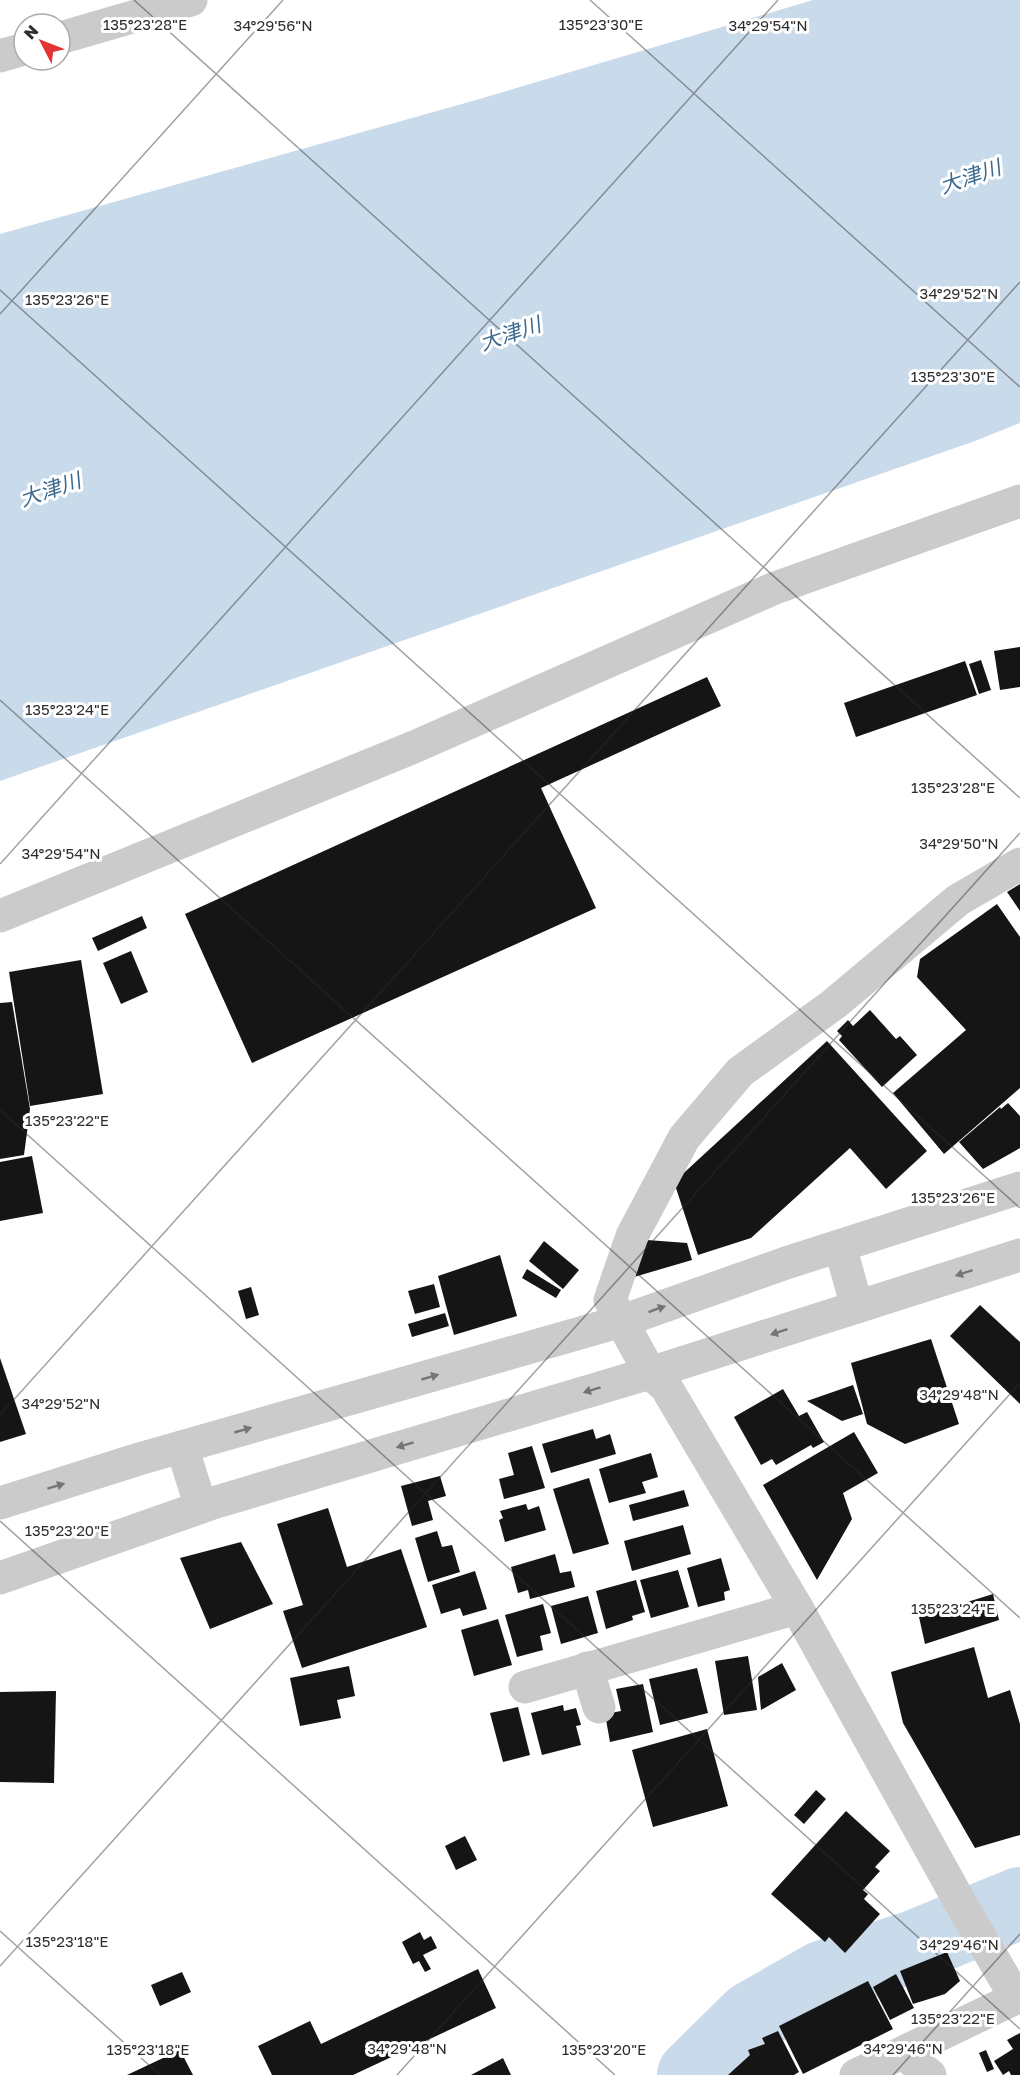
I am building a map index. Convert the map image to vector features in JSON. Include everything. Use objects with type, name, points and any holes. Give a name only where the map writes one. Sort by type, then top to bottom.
[{"type":"street","points":[[72,35],[191,0]]},
{"type":"street","points":[[0,916],[414,747],[775,588],[1020,501]]},
{"type":"street","points":[[856,2075],[1018,1997],[961,1904],[797,1608],[666,1387],[650,1373],[610,1300],[633,1236],[684,1138],[740,1072],[834,1004],[958,900],[1020,864]]},
{"type":"street","points":[[0,1503],[182,1447],[622,1322],[786,1263],[1020,1188]]},
{"type":"street","points":[[840,1246],[857,1307]]},
{"type":"street","points":[[0,1578],[201,1507],[650,1373],[1020,1255]]},
{"type":"street","points":[[182,1447],[201,1507]]},
{"type":"street","points":[[525,1686],[797,1608]]},
{"type":"street","points":[[587,1668],[599,1707]]},
{"type":"street","points":[[903,2053],[930,2075]]},
{"type":"water","name":"大津川","points":[[813,0],[1020,0],[1020,423],[975,441],[0,781],[0,234],[476,100]]},
{"type":"building","points":[[1020,647],[1020,687],[1000,690],[994,651]]},
{"type":"building","points":[[981,660],[991,690],[979,694],[969,664]]},
{"type":"building","points":[[965,661],[977,695],[856,737],[844,703]]},
{"type":"building","points":[[707,677],[721,706],[541,788],[596,908],[252,1063],[185,914]]},
{"type":"building","points":[[1020,884],[1020,911],[1007,892]]},
{"type":"building","points":[[997,904],[1020,937],[1020,1088],[944,1154],[893,1093],[966,1030],[917,977],[920,959]]},
{"type":"building","points":[[142,916],[147,928],[98,951],[92,938]]},
{"type":"building","points":[[131,951],[148,992],[121,1004],[103,963]]},
{"type":"building","points":[[81,960],[103,1094],[30,1106],[9,972]]},
{"type":"building","points":[[12,1002],[30,1109],[24,1155],[0,1159],[0,1003]]},
{"type":"building","points":[[870,1010],[896,1039],[900,1036],[917,1055],[882,1087],[839,1040],[842,1036],[837,1031],[848,1020],[853,1026]]},
{"type":"building","points":[[827,1041],[927,1151],[886,1189],[850,1148],[751,1238],[698,1255],[674,1182]]},
{"type":"building","points":[[1008,1103],[1020,1116],[1020,1148],[983,1169],[959,1142],[1000,1107],[1001,1109]]},
{"type":"building","points":[[32,1156],[43,1213],[0,1221],[0,1162]]},
{"type":"building","points":[[647,1240],[687,1243],[692,1260],[634,1277]]},
{"type":"building","points":[[544,1241],[579,1270],[563,1289],[529,1261]]},
{"type":"building","points":[[500,1255],[517,1316],[454,1335],[438,1276]]},
{"type":"building","points":[[527,1269],[561,1290],[556,1298],[522,1278]]},
{"type":"building","points":[[434,1284],[440,1307],[415,1314],[408,1291]]},
{"type":"building","points":[[251,1287],[259,1315],[246,1319],[238,1291]]},
{"type":"building","points":[[980,1305],[1020,1342],[1020,1404],[950,1336]]},
{"type":"building","points":[[445,1313],[449,1326],[412,1337],[408,1324]]},
{"type":"building","points":[[931,1339],[959,1424],[905,1444],[867,1424],[851,1363]]},
{"type":"building","points":[[0,1358],[26,1434],[0,1442]]},
{"type":"building","points":[[853,1385],[863,1414],[842,1421],[807,1401]]},
{"type":"building","points":[[783,1389],[799,1416],[807,1412],[824,1442],[813,1448],[811,1445],[776,1465],[772,1459],[761,1465],[734,1417]]},
{"type":"building","points":[[593,1429],[596,1439],[610,1434],[616,1454],[551,1473],[542,1444]]},
{"type":"building","points":[[854,1432],[878,1473],[843,1493],[852,1519],[817,1580],[763,1485]]},
{"type":"building","points":[[532,1446],[545,1488],[504,1499],[499,1479],[514,1475],[508,1453]]},
{"type":"building","points":[[651,1453],[658,1477],[642,1482],[646,1493],[609,1503],[599,1469]]},
{"type":"building","points":[[440,1476],[446,1496],[428,1501],[433,1520],[412,1526],[401,1486]]},
{"type":"building","points":[[589,1478],[609,1544],[573,1554],[553,1489]]},
{"type":"building","points":[[684,1490],[689,1506],[633,1521],[629,1505]]},
{"type":"building","points":[[526,1504],[528,1510],[539,1506],[546,1530],[505,1542],[499,1520],[503,1518],[500,1511]]},
{"type":"building","points":[[328,1508],[347,1567],[401,1549],[427,1627],[302,1668],[283,1611],[303,1605],[277,1524]]},
{"type":"building","points":[[683,1525],[691,1554],[632,1571],[624,1541]]},
{"type":"building","points":[[437,1531],[442,1547],[452,1545],[460,1572],[428,1582],[415,1538]]},
{"type":"building","points":[[241,1542],[273,1604],[210,1629],[180,1558]]},
{"type":"building","points":[[555,1554],[560,1573],[571,1571],[575,1587],[530,1599],[528,1590],[518,1593],[511,1567]]},
{"type":"building","points":[[721,1558],[730,1590],[724,1592],[725,1600],[698,1607],[687,1568]]},
{"type":"building","points":[[678,1570],[689,1607],[651,1618],[640,1580]]},
{"type":"building","points":[[475,1571],[487,1609],[463,1616],[460,1608],[441,1614],[432,1585]]},
{"type":"building","points":[[636,1580],[645,1612],[632,1616],[633,1620],[606,1629],[596,1591]]},
{"type":"building","points":[[993,1594],[999,1620],[925,1644],[919,1617]]},
{"type":"building","points":[[588,1596],[598,1633],[561,1644],[551,1606]]},
{"type":"building","points":[[543,1604],[551,1633],[540,1636],[543,1650],[517,1657],[505,1615]]},
{"type":"building","points":[[498,1619],[512,1665],[474,1676],[461,1630]]},
{"type":"building","points":[[974,1647],[988,1698],[1010,1690],[1020,1724],[1020,1835],[975,1848],[903,1723],[891,1672]]},
{"type":"building","points":[[748,1656],[757,1710],[724,1715],[715,1661]]},
{"type":"building","points":[[782,1663],[796,1690],[761,1710],[758,1677]]},
{"type":"building","points":[[349,1666],[355,1696],[337,1700],[341,1718],[300,1726],[290,1678]]},
{"type":"building","points":[[697,1668],[708,1713],[660,1725],[649,1679]]},
{"type":"building","points":[[643,1684],[653,1732],[610,1742],[605,1714],[621,1711],[616,1689]]},
{"type":"building","points":[[56,1691],[54,1783],[0,1782],[0,1692]]},
{"type":"building","points":[[563,1705],[564,1711],[576,1708],[581,1725],[576,1726],[581,1745],[542,1755],[531,1713]]},
{"type":"building","points":[[518,1707],[530,1755],[503,1762],[490,1713]]},
{"type":"building","points":[[707,1729],[728,1806],[653,1827],[632,1750]]},
{"type":"building","points":[[816,1790],[826,1799],[804,1824],[794,1815]]},
{"type":"building","points":[[846,1811],[890,1851],[875,1867],[880,1871],[863,1890],[868,1894],[864,1899],[880,1914],[845,1953],[829,1937],[825,1942],[771,1894]]},
{"type":"building","points":[[465,1836],[477,1860],[456,1870],[445,1846]]},
{"type":"building","points":[[420,1932],[424,1940],[431,1936],[437,1948],[423,1955],[431,1969],[425,1972],[419,1961],[413,1964],[402,1942]]},
{"type":"building","points":[[947,1952],[960,1981],[945,1994],[913,2004],[900,1971]]},
{"type":"building","points":[[478,1969],[496,2008],[353,2075],[272,2075],[258,2046],[310,2021],[321,2044]]},
{"type":"building","points":[[182,1972],[191,1992],[160,2006],[151,1985]]},
{"type":"building","points":[[896,1974],[914,2008],[890,2020],[873,1987]]},
{"type":"building","points":[[868,1981],[893,2029],[803,2074],[779,2026]]},
{"type":"building","points":[[778,2031],[799,2072],[794,2075],[728,2075],[750,2055],[748,2050],[765,2044],[762,2038]]},
{"type":"building","points":[[1020,2033],[1020,2075],[1011,2075],[1009,2071],[1003,2075],[994,2061],[1013,2049],[1007,2040]]},
{"type":"building","points":[[180,2050],[193,2075],[127,2075]]},
{"type":"building","points":[[986,2050],[994,2069],[987,2072],[979,2053]]},
{"type":"building","points":[[503,2058],[511,2075],[471,2075]]},
{"type":"waterway","points":[[693,2075],[752,2017],[822,1977],[912,1947],[1020,1903]]}]
